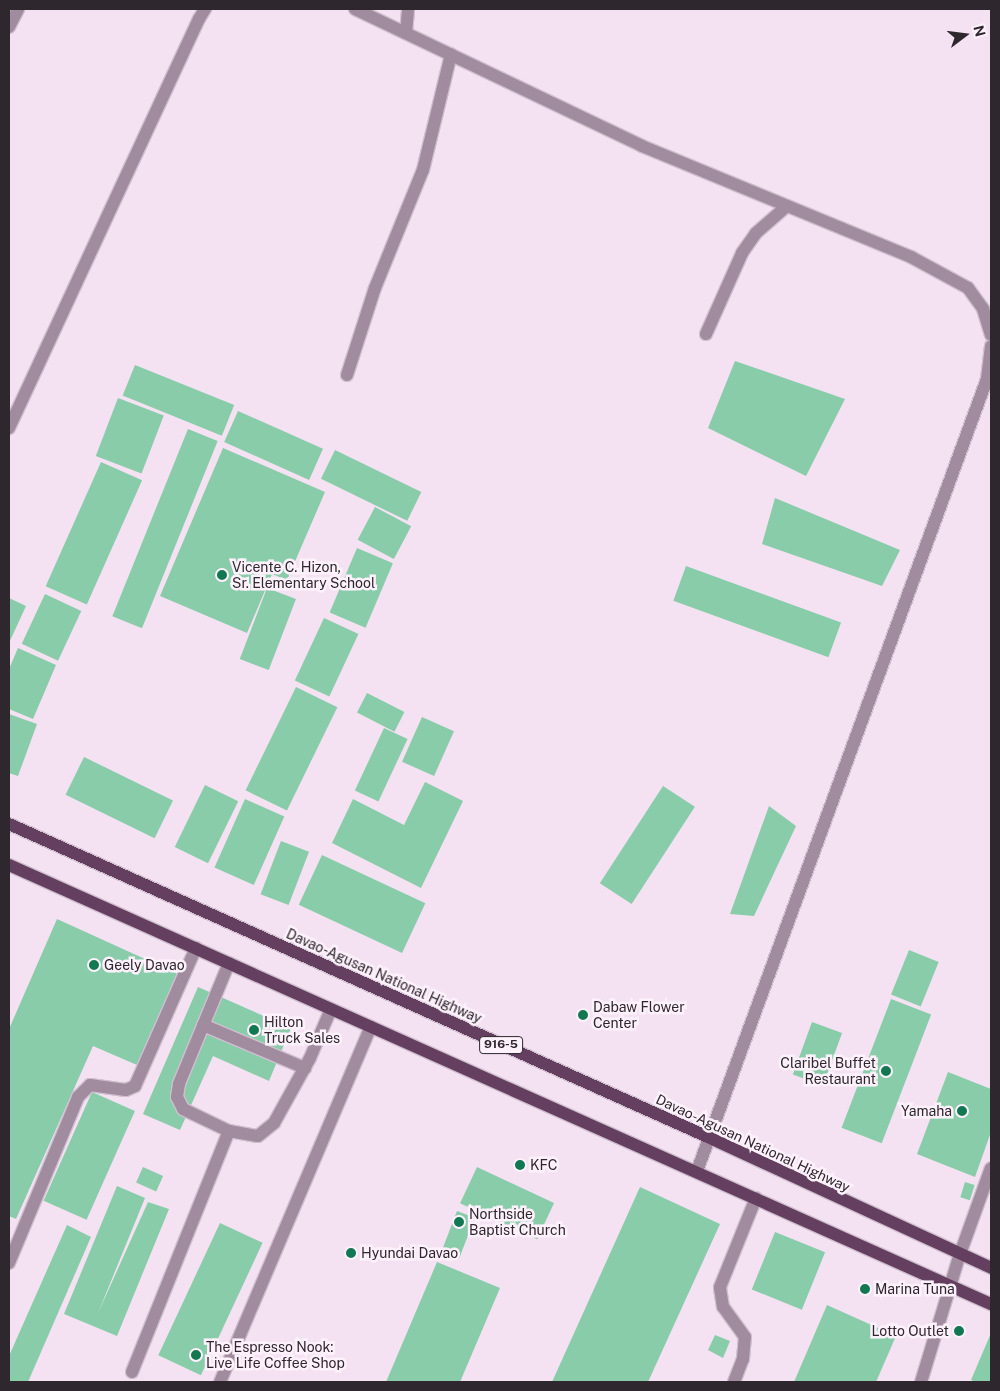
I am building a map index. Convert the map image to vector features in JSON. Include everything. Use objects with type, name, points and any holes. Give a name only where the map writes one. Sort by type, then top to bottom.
[{"type":"main road","name":"Davao-Agusan National Highway","points":[[9,824],[708,1137],[991,1268]]},
{"type":"main road","name":"916-5","points":[[9,865],[991,1304]]},
{"type":"street","points":[[9,27],[18,9]]},
{"type":"street","points":[[355,9],[642,146],[911,257],[968,288],[984,309],[991,335]]},
{"type":"street","points":[[406,33],[408,9]]},
{"type":"street","points":[[9,428],[202,14]]},
{"type":"street","points":[[346,375],[375,288],[423,170],[451,54]]},
{"type":"street","points":[[706,334],[742,253],[756,233],[787,206]]},
{"type":"street","points":[[697,1172],[708,1137],[987,380],[991,346]]},
{"type":"street","points":[[9,1263],[78,1097],[90,1085],[126,1090],[136,1086],[196,948]]},
{"type":"street","points":[[229,964],[178,1084],[177,1097],[183,1109],[229,1131],[258,1136],[274,1123],[305,1068],[331,1009]]},
{"type":"street","points":[[203,1025],[305,1068]]},
{"type":"street","points":[[220,1382],[371,1027]]},
{"type":"street","points":[[132,1372],[229,1131]]},
{"type":"street","points":[[921,1382],[960,1254],[991,1168]]},
{"type":"street","points":[[734,1382],[743,1359],[745,1337],[722,1307],[720,1286],[756,1198]]},
{"type":"building","points":[[735,361],[845,399],[806,476],[708,428]]},
{"type":"building","points":[[135,365],[234,405],[222,436],[123,396]]},
{"type":"building","points":[[118,398],[164,416],[142,473],[96,456]]},
{"type":"building","points":[[238,411],[323,449],[309,480],[224,442]]},
{"type":"building","points":[[188,429],[218,441],[142,628],[112,616]]},
{"type":"building","points":[[223,448],[325,492],[287,580],[272,574],[247,633],[160,596]]},
{"type":"building","points":[[335,450],[421,492],[407,521],[321,479]]},
{"type":"building","points":[[101,462],[142,480],[87,605],[46,586]]},
{"type":"building","points":[[775,498],[900,550],[882,586],[762,544]]},
{"type":"building","points":[[375,507],[411,526],[394,559],[358,540]]},
{"type":"building","points":[[357,548],[393,563],[366,628],[330,612]]},
{"type":"building","points":[[686,566],[841,622],[828,657],[673,601]]},
{"type":"building","points":[[267,588],[296,599],[269,670],[240,659]]},
{"type":"building","points":[[45,594],[81,611],[58,661],[22,644]]},
{"type":"building","points":[[9,598],[26,606],[9,643]]},
{"type":"building","points":[[324,618],[358,634],[329,697],[295,681]]},
{"type":"building","points":[[18,648],[56,665],[33,719],[9,709],[9,669]]},
{"type":"building","points":[[296,687],[337,707],[287,811],[246,790]]},
{"type":"building","points":[[367,693],[404,712],[394,732],[357,713]]},
{"type":"building","points":[[9,714],[37,724],[18,776],[9,773]]},
{"type":"building","points":[[422,717],[454,731],[434,776],[402,762]]},
{"type":"building","points":[[384,728],[408,739],[378,802],[355,791]]},
{"type":"building","points":[[84,757],[173,800],[155,838],[66,795]]},
{"type":"building","points":[[425,782],[463,801],[421,888],[332,843],[353,799],[404,825]]},
{"type":"building","points":[[205,785],[238,801],[208,863],[175,847]]},
{"type":"building","points":[[663,786],[695,807],[632,904],[600,883]]},
{"type":"building","points":[[245,799],[284,816],[254,885],[214,868]]},
{"type":"building","points":[[769,806],[796,826],[754,916],[730,914]]},
{"type":"building","points":[[281,841],[309,852],[289,905],[261,894]]},
{"type":"building","points":[[322,855],[425,903],[402,953],[299,905]]},
{"type":"building","points":[[57,919],[178,974],[137,1065],[93,1046],[16,1219],[9,1216],[9,1029]]},
{"type":"building","points":[[909,950],[939,962],[921,1006],[891,995]]},
{"type":"building","points":[[198,987],[291,1028],[269,1081],[213,1056],[180,1130],[143,1114]]},
{"type":"building","name":"Claribel Buffet Restaurant","points":[[891,999],[931,1014],[882,1143],[842,1128]]},
{"type":"building","points":[[812,1022],[842,1033],[823,1086],[793,1075]]},
{"type":"building","name":"Yamaha","points":[[948,1072],[991,1089],[991,1132],[975,1177],[917,1154]]},
{"type":"building","points":[[92,1092],[135,1111],[87,1220],[44,1201]]},
{"type":"building","points":[[143,1167],[163,1176],[156,1191],[136,1183]]},
{"type":"building","points":[[477,1167],[554,1203],[537,1239],[460,1203]]},
{"type":"building","points":[[965,1182],[975,1185],[970,1200],[960,1197]]},
{"type":"building","points":[[117,1186],[145,1198],[98,1313],[148,1202],[169,1209],[117,1336],[64,1314]]},
{"type":"building","points":[[640,1187],[720,1224],[648,1382],[552,1382]]},
{"type":"building","points":[[457,1211],[475,1218],[459,1258],[442,1251]]},
{"type":"building","points":[[220,1223],[263,1243],[201,1375],[158,1355]]},
{"type":"building","points":[[67,1225],[91,1237],[28,1382],[9,1382],[9,1356]]},
{"type":"building","points":[[775,1232],[825,1252],[802,1310],[752,1289]]},
{"type":"building","points":[[437,1262],[500,1288],[460,1382],[386,1382]]},
{"type":"building","points":[[827,1305],[896,1336],[876,1382],[794,1382]]},
{"type":"building","points":[[991,1333],[991,1382],[971,1380]]},
{"type":"building","points":[[715,1335],[730,1341],[723,1358],[708,1350]]},
{"type":"place","name":"Vicente C. Hizon, Sr. Elementary School","points":[[222,575]]},
{"type":"place","name":"Geely Davao","points":[[94,965]]},
{"type":"place","name":"Dabaw Flower Center","points":[[583,1015]]},
{"type":"place","name":"Hilton Truck Sales","points":[[254,1030]]},
{"type":"place","name":"Claribel Buffet Restaurant","points":[[886,1071]]},
{"type":"place","name":"Yamaha","points":[[962,1111]]},
{"type":"place","name":"KFC","points":[[520,1165]]},
{"type":"place","name":"Northside Baptist Church","points":[[459,1222]]},
{"type":"place","name":"Hyundai Davao","points":[[351,1253]]},
{"type":"place","name":"Marina Tuna","points":[[865,1289]]},
{"type":"place","name":"Lotto Outlet","points":[[959,1331]]},
{"type":"place","name":"The Espresso Nook: Live Life Coffee Shop","points":[[196,1355]]}]
